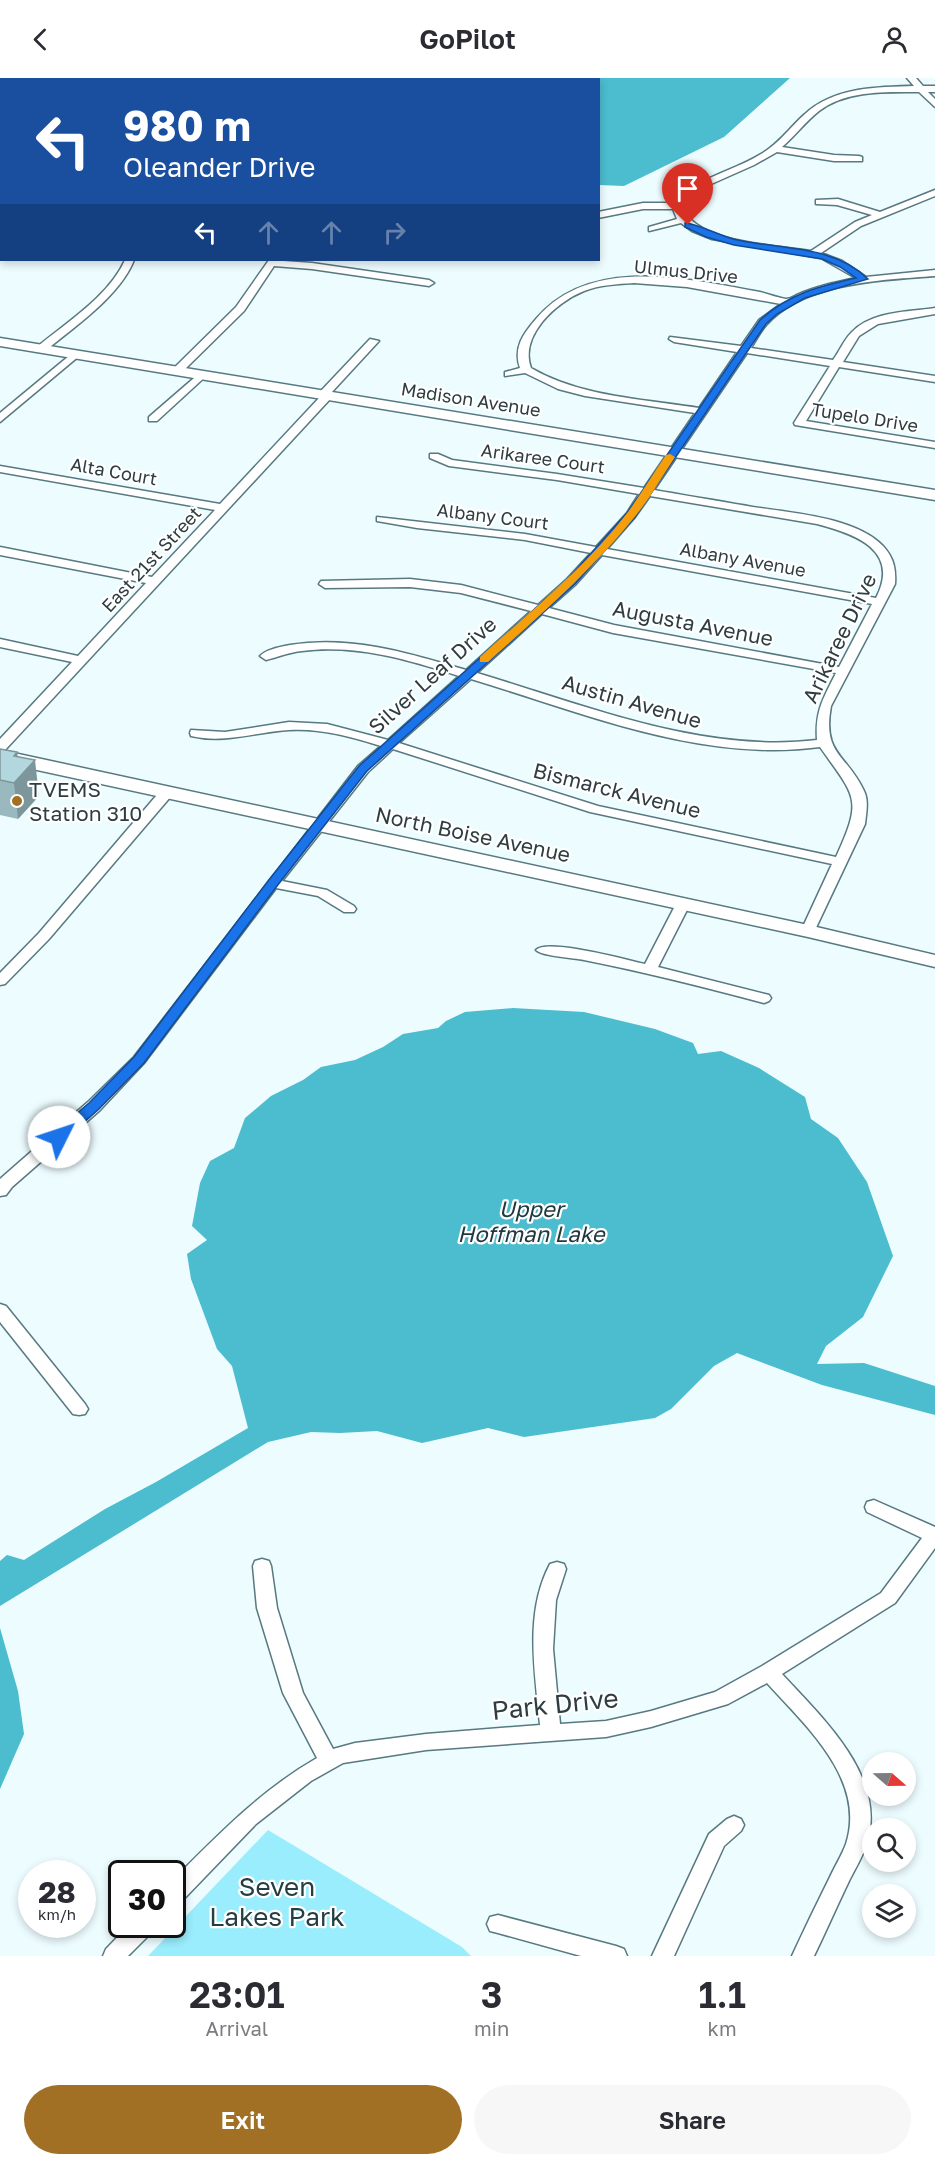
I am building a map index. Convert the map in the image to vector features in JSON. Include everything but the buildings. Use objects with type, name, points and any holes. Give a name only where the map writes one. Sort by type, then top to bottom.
[{"type":"main road","name":"Madison Avenue","points":[[0,342],[935,495]]},
{"type":"main road","name":"North Boise Avenue","points":[[0,756],[808,931],[935,961]]},
{"type":"street","points":[[911,78],[935,104]]},
{"type":"street","points":[[600,215],[625,208],[676,206],[689,193],[775,149],[839,97],[935,89]]},
{"type":"street","points":[[775,149],[834,158],[859,159]]},
{"type":"street","points":[[813,254],[845,232],[935,193]]},
{"type":"street","points":[[819,202],[838,202],[881,215]]},
{"type":"street","points":[[676,206],[678,215],[695,230],[717,238],[813,254],[843,265],[863,279]]},
{"type":"street","points":[[652,229],[683,220]]},
{"type":"street","points":[[41,349],[108,291],[129,265],[129,261]]},
{"type":"street","points":[[177,371],[240,309],[272,261],[429,283]]},
{"type":"street","name":"Silver Leaf Drive","points":[[0,1191],[6,1183],[94,1106],[139,1060],[349,784],[388,744],[571,582],[631,515],[763,322],[789,303],[818,289],[863,279],[935,273]]},
{"type":"street","name":"Ulmus Drive","points":[[526,370],[522,349],[532,329],[558,302],[576,290],[596,284],[633,280],[673,282],[762,296],[789,303]]},
{"type":"street","name":"Tupelo Drive","points":[[935,311],[897,315],[866,326],[855,334],[799,423],[935,445]]},
{"type":"street","points":[[674,339],[935,379]]},
{"type":"street","name":"East 21st Street","points":[[0,747],[223,508],[374,341]]},
{"type":"street","points":[[0,419],[75,354]]},
{"type":"street","points":[[508,374],[526,370],[552,383],[576,391],[701,411]]},
{"type":"street","points":[[153,419],[201,375]]},
{"type":"street","name":"Arikaree Court","points":[[434,456],[449,463],[647,491]]},
{"type":"street","name":"Alta Court","points":[[0,469],[223,508]]},
{"type":"street","name":"Arikaree Drive","points":[[647,491],[828,523],[882,543],[892,574],[823,713],[824,743]]},
{"type":"street","name":"Albany Court","points":[[381,519],[408,524],[464,528],[599,551]]},
{"type":"street","points":[[0,551],[155,581]]},
{"type":"street","name":"Albany Avenue","points":[[599,551],[880,602]]},
{"type":"street","name":"Augusta Avenue","points":[[325,584],[428,584],[493,596],[537,610],[613,629],[843,671]]},
{"type":"street","points":[[0,643],[81,660]]},
{"type":"street","name":"Austin Avenue","points":[[266,656],[286,648],[351,647],[415,658],[685,739],[753,747],[824,743]]},
{"type":"street","name":"Bismarck Avenue","points":[[196,733],[225,736],[276,727],[316,727],[388,744],[595,809],[840,862]]},
{"type":"street","points":[[808,931],[858,824],[860,799],[855,784],[824,743]]},
{"type":"street","points":[[0,981],[44,936],[167,792]]},
{"type":"street","points":[[273,883],[322,893],[349,909]]},
{"type":"street","points":[[650,969],[683,904]]},
{"type":"street","points":[[543,950],[563,951],[650,969],[764,998]]},
{"type":"street","points":[[0,1310],[80,1410]]},
{"type":"street","name":"Park Drive","points":[[186,1882],[249,1818],[304,1775],[328,1760],[355,1751],[426,1742],[606,1730],[721,1698],[769,1672],[888,1598],[935,1534],[874,1507]]},
{"type":"street","points":[[262,1566],[267,1608],[293,1693],[328,1760]]},
{"type":"street","points":[[551,1734],[543,1649],[546,1600],[557,1569]]},
{"type":"street","points":[[769,1672],[828,1742],[856,1788],[859,1800],[859,1830],[856,1844],[803,1956]]},
{"type":"street","points":[[663,1956],[716,1840],[734,1825]]},
{"type":"street","points":[[498,1924],[616,1956]]},
{"type":"street","points":[[114,1956],[131,1938]]},
{"type":"green space","name":"Seven Lakes Park","points":[[268,1830],[462,1947],[471,1956],[148,1956],[165,1938],[186,1938],[186,1916]]},
{"type":"water","points":[[600,78],[790,78],[724,137],[624,186],[600,185]]},
{"type":"water","name":"Upper Hoffman Lake","points":[[513,1008],[584,1012],[655,1029],[693,1043],[698,1054],[721,1051],[759,1068],[805,1097],[811,1119],[838,1138],[867,1182],[893,1256],[863,1317],[826,1346],[817,1364],[864,1363],[935,1386],[935,1415],[822,1385],[737,1353],[714,1366],[671,1409],[655,1418],[524,1437],[488,1428],[422,1443],[377,1431],[311,1432],[268,1442],[0,1606],[0,1561],[7,1555],[24,1560],[105,1509],[248,1428],[232,1366],[217,1349],[191,1279],[187,1254],[207,1240],[192,1226],[200,1183],[210,1161],[234,1148],[245,1118],[271,1096],[303,1080],[321,1067],[355,1060],[383,1047],[403,1034],[438,1028],[446,1021],[465,1012]]},
{"type":"water","points":[[0,1628],[18,1691],[24,1734],[0,1789]]},
{"type":"slow traffic","points":[[484,659],[571,582],[631,515],[670,457]]},
{"type":"place","name":"TVEMS Station 310","points":[[17,801]]},
{"type":"route","points":[[59,1137],[118,1083],[139,1060],[363,768],[571,582],[631,515],[763,322],[774,312],[818,289],[863,279],[843,265],[824,256],[734,242],[695,230],[688,225]]}]
